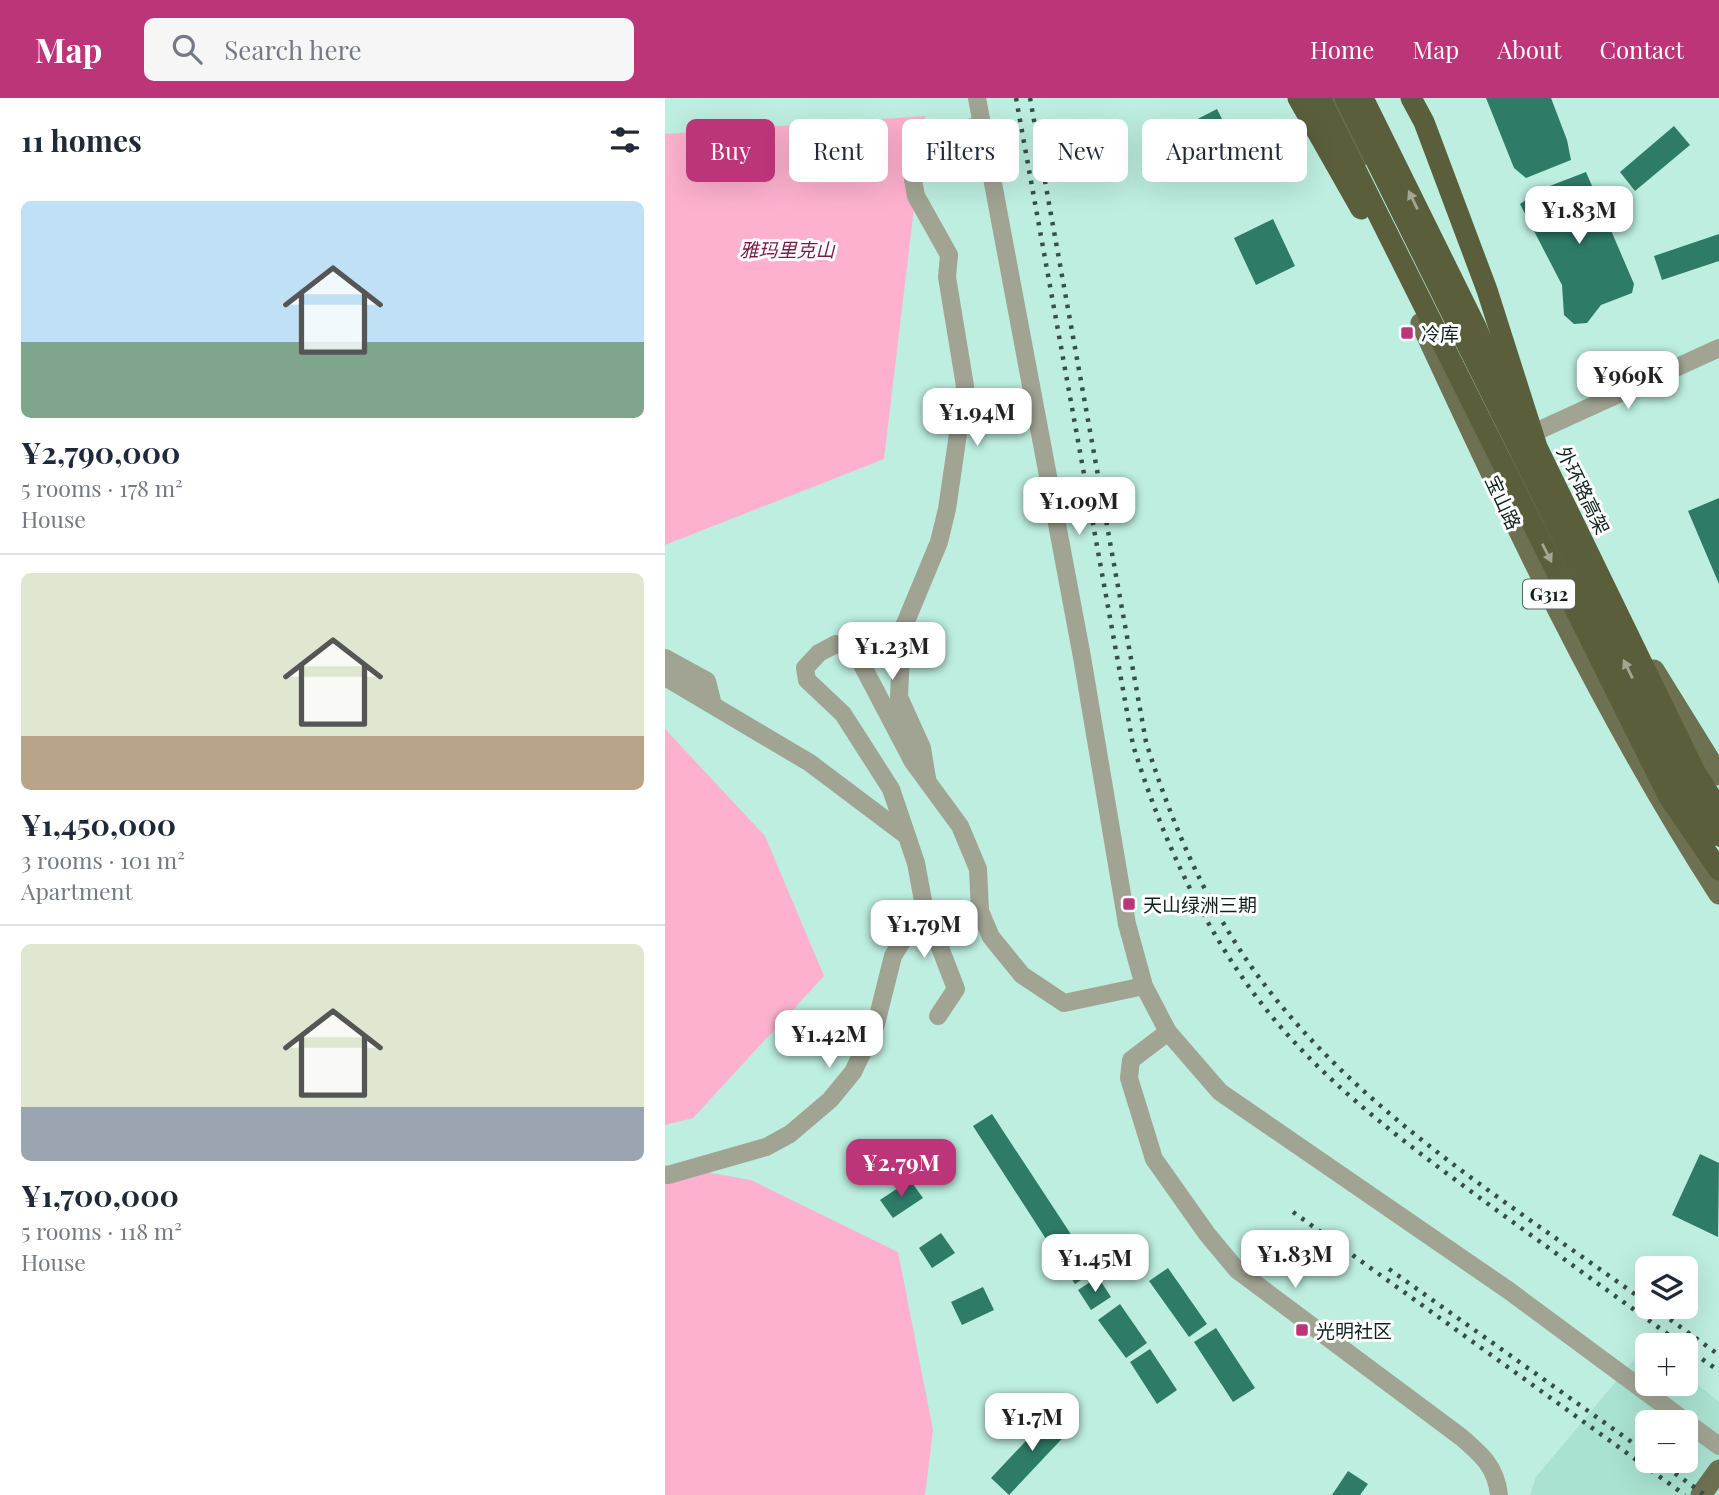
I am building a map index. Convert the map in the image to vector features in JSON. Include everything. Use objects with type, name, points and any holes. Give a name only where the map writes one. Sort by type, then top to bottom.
[{"type":"highway","points":[[1298,98],[1402,281]]},
{"type":"highway","points":[[1319,98],[1669,797],[1719,870]]},
{"type":"highway","points":[[1345,98],[1686,787],[1719,836]]},
{"type":"highway","points":[[1363,98],[1476,327],[1522,438]]},
{"type":"highway","name":"外环路高架","points":[[1411,98],[1425,122],[1487,290],[1537,447],[1695,772],[1719,809]]},
{"type":"highway","name":"外环路高架","points":[[1423,98],[1491,273],[1543,430],[1698,756],[1719,786]]},
{"type":"main road","name":"宝山路","points":[[1310,98],[1402,281],[1518,532],[1574,642],[1672,821],[1719,894]]},
{"type":"main road","name":"G312","points":[[1332,98],[1430,285],[1719,775]]},
{"type":"main road","points":[[1701,1495],[1719,1470]]},
{"type":"street","points":[[977,98],[981,119]]},
{"type":"street","points":[[913,182],[916,196],[949,255],[947,277],[965,386],[947,509],[939,542],[902,631],[898,667],[899,697],[922,748],[928,785]]},
{"type":"street","points":[[993,182],[1082,657],[1126,924],[1144,985],[1168,1032],[1220,1092],[1508,1290],[1719,1446]]},
{"type":"street","points":[[1522,438],[1719,348]]},
{"type":"street","points":[[938,1016],[956,989],[924,906],[907,837],[891,789],[843,714],[807,680],[805,668],[819,653],[836,644],[851,649],[928,785],[960,826],[978,869],[980,911],[991,937],[1022,975],[1064,1003],[1144,985]]},
{"type":"street","points":[[665,658],[707,681],[713,705]]},
{"type":"street","points":[[665,677],[810,763],[907,837]]},
{"type":"street","points":[[668,1175],[766,1147],[790,1135],[829,1100],[853,1072],[876,1024],[893,956],[924,906]]},
{"type":"street","points":[[1168,1032],[1131,1060],[1129,1078],[1154,1159],[1207,1234],[1237,1270],[1489,1461],[1497,1478],[1499,1495]]},
{"type":"shaded area","points":[[1635,1359],[1635,1396],[1698,1396],[1698,1385],[1719,1402],[1719,1495],[1530,1495],[1536,1477]]},
{"type":"green space","name":"雅玛里克山","points":[[925,116],[925,119],[902,119],[902,182],[917,182],[884,459],[665,545],[665,134],[686,133],[686,182],[775,182],[775,126],[789,125],[789,182],[888,182],[888,119],[882,119]]},
{"type":"green space","points":[[665,729],[765,836],[824,976],[693,1118],[665,1125]]},
{"type":"green space","points":[[665,1165],[751,1180],[898,1252],[933,1430],[925,1495],[665,1495]]},
{"type":"building","points":[[1486,98],[1551,98],[1567,140],[1571,160],[1526,178],[1514,168]]},
{"type":"building","points":[[1217,109],[1222,119],[1198,119]]},
{"type":"building","points":[[1674,126],[1690,145],[1635,191],[1620,172]]},
{"type":"building","points":[[1586,172],[1634,284],[1632,293],[1601,305],[1587,323],[1574,324],[1564,315],[1562,285],[1520,204],[1542,189]]},
{"type":"building","points":[[1273,219],[1295,266],[1256,285],[1234,238]]},
{"type":"building","points":[[1719,234],[1719,261],[1662,280],[1654,256]]},
{"type":"building","points":[[1719,498],[1719,584],[1688,511]]},
{"type":"building","points":[[992,1114],[1095,1271],[1075,1284],[973,1126]]},
{"type":"building","points":[[1700,1154],[1719,1163],[1718,1237],[1672,1215]]},
{"type":"building","points":[[910,1180],[923,1198],[893,1218],[880,1200]]},
{"type":"building","points":[[941,1233],[955,1253],[932,1268],[919,1248]]},
{"type":"building","points":[[1168,1268],[1207,1324],[1189,1337],[1149,1281]]},
{"type":"building","points":[[1098,1277],[1111,1297],[1091,1310],[1078,1290]]},
{"type":"building","points":[[983,1287],[994,1310],[962,1325],[951,1302]]},
{"type":"building","points":[[1120,1304],[1147,1343],[1126,1358],[1098,1320]]},
{"type":"building","points":[[1216,1328],[1255,1388],[1233,1402],[1194,1342]]},
{"type":"building","points":[[1150,1349],[1177,1390],[1157,1404],[1130,1362]]},
{"type":"building","points":[[1055,1410],[1073,1427],[1009,1495],[991,1478]]},
{"type":"building","points":[[1348,1471],[1368,1484],[1360,1495],[1332,1495]]},
{"type":"railway","points":[[1016,98],[1133,745],[1168,842],[1198,904],[1214,934],[1252,991],[1305,1054],[1335,1082],[1429,1160],[1666,1333]]},
{"type":"railway","points":[[1030,98],[1146,742],[1168,806],[1210,898],[1226,928],[1264,984],[1304,1032],[1347,1076],[1443,1157],[1635,1294]]},
{"type":"railway","points":[[1293,1212],[1685,1495]]},
{"type":"railway","points":[[1389,1269],[1635,1444]]},
{"type":"railway","points":[[1670,1319],[1719,1355]]},
{"type":"railway","points":[[1698,1356],[1719,1371]]},
{"type":"railway","points":[[1675,1473],[1705,1495]]},
{"type":"place","name":"冷库","points":[[1407,333]]},
{"type":"place","name":"天山绿洲三期","points":[[1129,904]]},
{"type":"place","name":"光明社区","points":[[1302,1330]]}]
